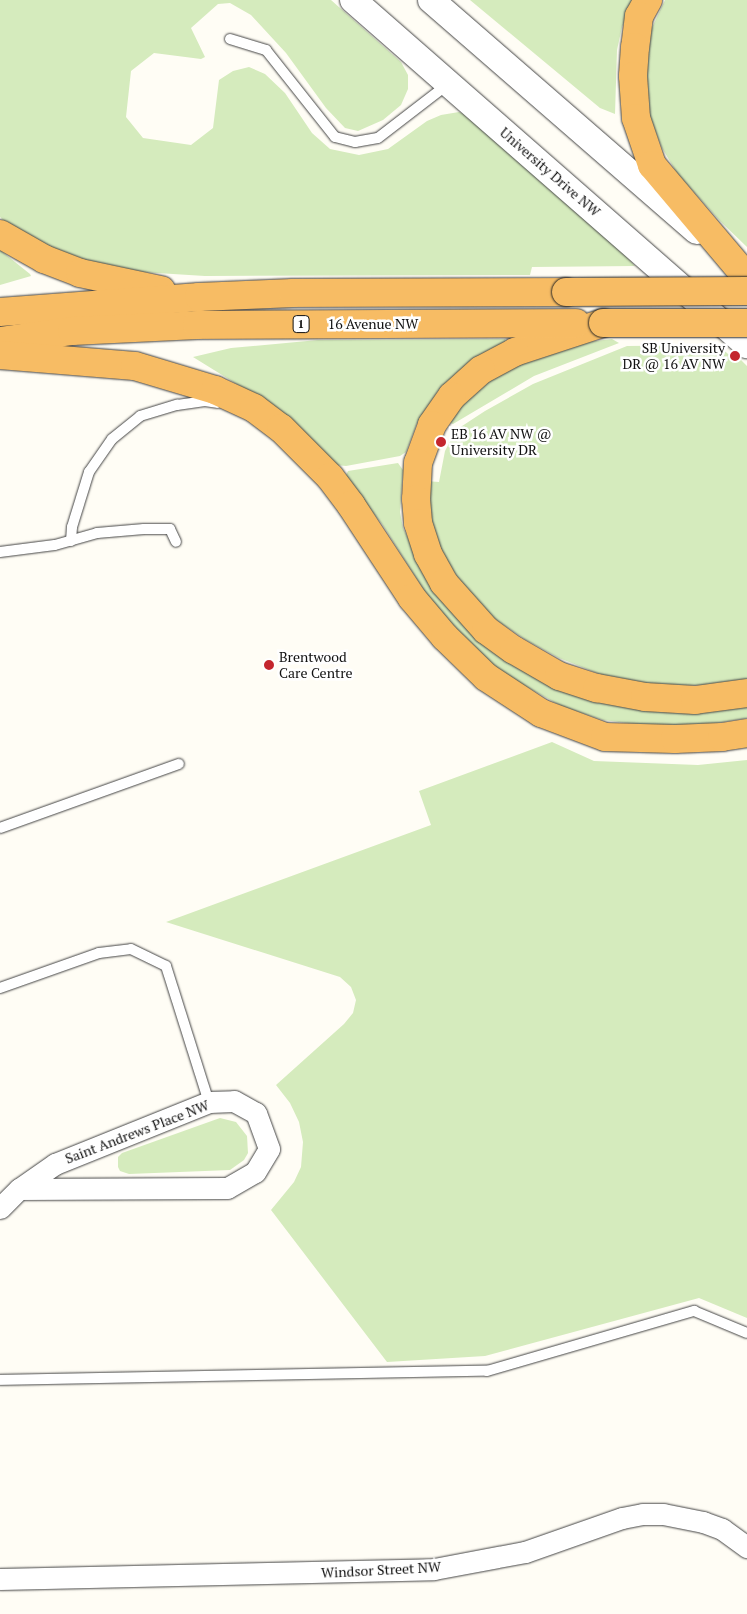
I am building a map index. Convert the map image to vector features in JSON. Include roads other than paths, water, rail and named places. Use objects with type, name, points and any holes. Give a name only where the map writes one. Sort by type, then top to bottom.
[{"type":"highway","points":[[648,0],[639,16],[635,47],[633,76],[638,125],[652,165],[744,278]]},
{"type":"highway","points":[[0,234],[44,259],[80,273],[199,297]]},
{"type":"highway","points":[[0,312],[199,297],[293,294],[566,292],[744,278]]},
{"type":"highway","points":[[603,323],[515,352],[481,370],[452,396],[432,425],[418,463],[416,500],[418,523],[428,554],[444,583],[486,630],[514,650],[559,676],[597,688],[645,697],[695,700],[747,693]]},
{"type":"highway","name":"16 Avenue NW","points":[[0,341],[72,331],[197,325],[747,323]]},
{"type":"highway","points":[[0,355],[135,366],[215,390],[254,408],[281,428],[330,477],[351,505],[412,598],[445,637],[486,677],[541,713],[605,737],[675,739],[722,737],[747,733]]},
{"type":"street","name":"University Drive NW","points":[[353,0],[747,345]]},
{"type":"street","points":[[431,0],[744,278]]},
{"type":"street","name":"Saint Andrews Place NW","points":[[0,1208],[19,1189],[55,1164],[208,1102],[234,1101],[256,1113],[269,1149],[255,1172],[227,1188],[19,1189]]},
{"type":"street","name":"Windsor Street NW","points":[[0,1579],[434,1569],[525,1552],[622,1518],[643,1514],[670,1515],[703,1522],[722,1530],[747,1547]]},
{"type":"lane","points":[[230,38],[266,50],[335,137],[355,142],[378,138],[448,83]]},
{"type":"lane","points":[[71,540],[72,527],[89,472],[112,439],[140,416],[177,405],[205,402],[254,408]]},
{"type":"lane","points":[[0,552],[55,545],[97,533],[170,529],[176,542]]},
{"type":"lane","points":[[0,828],[179,764]]},
{"type":"lane","points":[[0,988],[99,953],[131,949],[166,966],[208,1102]]},
{"type":"lane","points":[[0,1380],[487,1370],[694,1311],[747,1333]]},
{"type":"place","name":"SB University DR @ 16 AV NW","points":[[735,356]]},
{"type":"place","name":"EB 16 AV NW @ University DR","points":[[441,442]]},
{"type":"place","name":"Brentwood Care Centre","points":[[269,665]]}]
